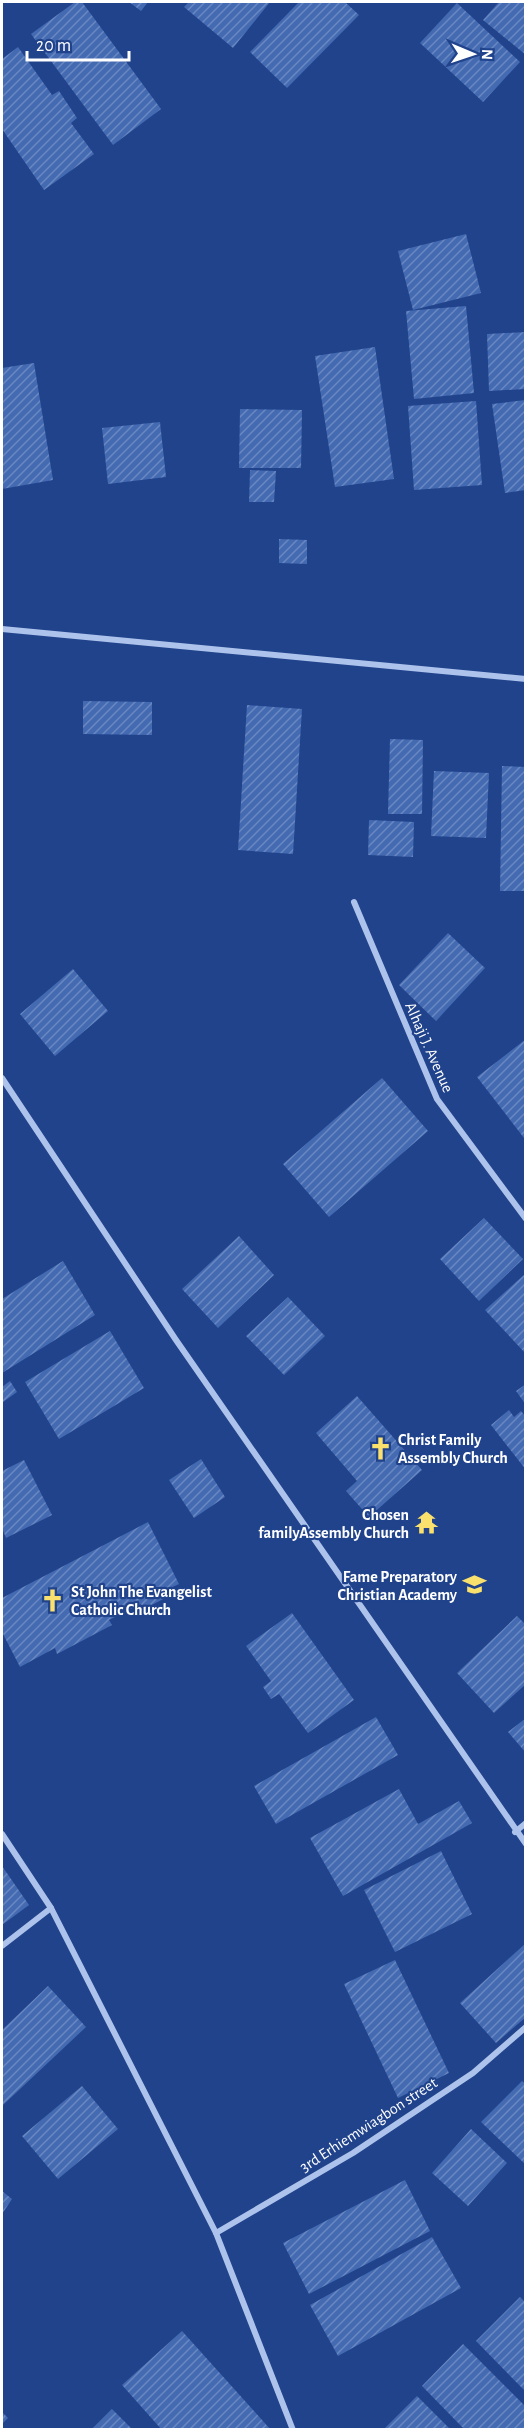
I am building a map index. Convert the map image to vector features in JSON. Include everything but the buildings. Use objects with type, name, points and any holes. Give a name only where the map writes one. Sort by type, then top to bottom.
[{"type":"street","points":[[2,629],[525,679]]},
{"type":"street","name":"Alhaji J. Avenue","points":[[354,902],[437,1099],[525,1219]]},
{"type":"street","points":[[2,1078],[176,1340],[515,1833],[525,1844]]},
{"type":"street","points":[[515,1833],[525,1822]]},
{"type":"street","points":[[2,1834],[51,1908],[216,2233],[293,2430]]},
{"type":"street","points":[[2,1946],[51,1908]]},
{"type":"street","name":"3rd Erhiemwiagbon street","points":[[216,2233],[362,2147],[473,2073],[525,2027]]},
{"type":"place","name":"Christ Family Assembly Church","points":[[380,1448]]},
{"type":"place","name":"Chosen familyAssembly Church","points":[[427,1523]]},
{"type":"place","name":"Fame Preparatory Christian Academy","points":[[475,1585]]},
{"type":"place","name":"St John The Evangelist Catholic Church","points":[[53,1600]]}]
